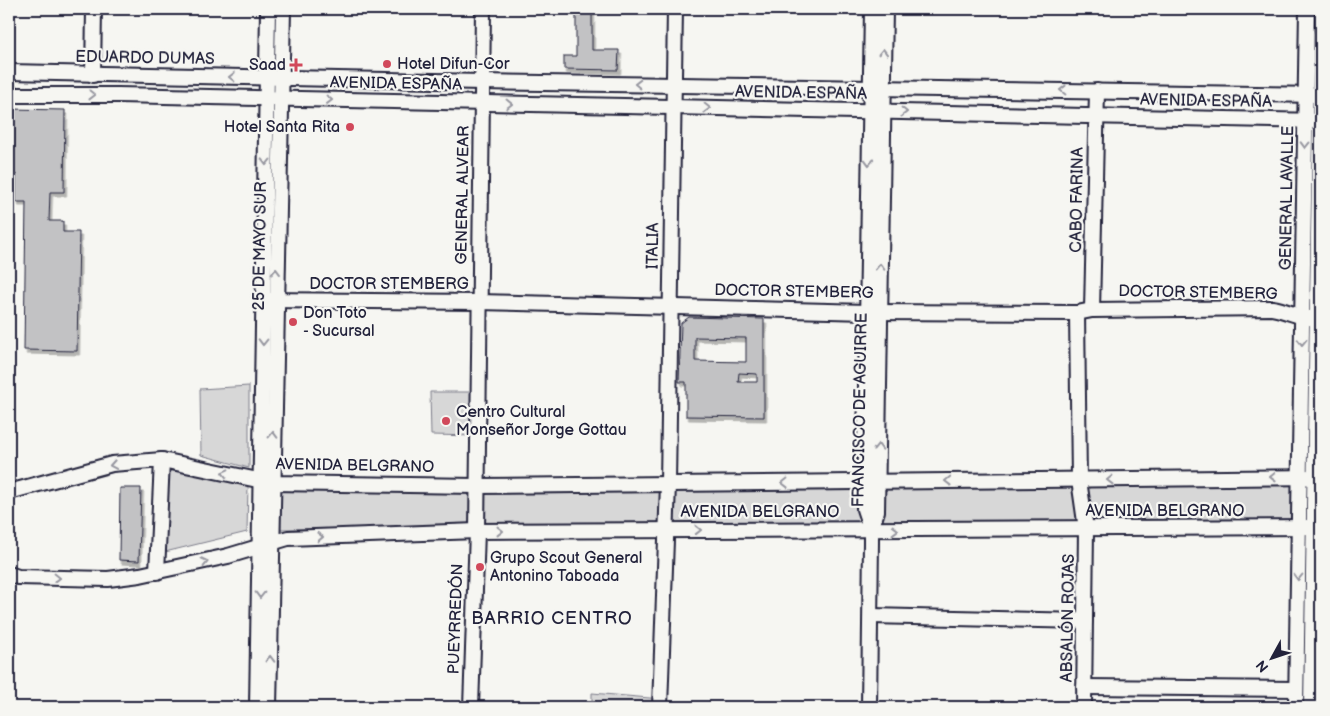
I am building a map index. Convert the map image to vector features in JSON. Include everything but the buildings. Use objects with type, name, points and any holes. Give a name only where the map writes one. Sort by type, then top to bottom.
[{"type":"street","points":[[93,74],[94,9]]},
{"type":"street","name":"25 DE MAYO SUR","points":[[268,9],[266,78],[274,99]]},
{"type":"street","name":"25 DE MAYO SUR","points":[[266,544],[274,99],[281,78],[282,9]]},
{"type":"street","name":"GENERAL ALVEAR","points":[[477,531],[483,9]]},
{"type":"street","name":"ITALIA","points":[[660,707],[668,484],[672,108],[675,9]]},
{"type":"street","name":"FRANCISCO DE AGUIRRE","points":[[872,9],[877,87]]},
{"type":"street","name":"FRANCISCO DE AGUIRRE","points":[[869,707],[870,530],[877,511],[871,482],[876,112],[885,9]]},
{"type":"street","name":"GENERAL LAVALLE","points":[[1307,9],[1316,95]]},
{"type":"street","name":"GENERAL LAVALLE","points":[[1311,707],[1319,477],[1314,319],[1315,121],[1321,34]]},
{"type":"street","name":"EDUARDO DUMAS","points":[[9,72],[281,78]]},
{"type":"street","points":[[66,95],[67,74]]},
{"type":"street","points":[[168,76],[168,96]]},
{"type":"street","name":"AVENIDA ESPAÑA","points":[[281,78],[1316,95]]},
{"type":"street","name":"CABO FARINA","points":[[1092,310],[1097,91]]},
{"type":"street","points":[[9,95],[274,99]]},
{"type":"street","name":"AVENIDA ESPAÑA","points":[[274,99],[1315,121]]},
{"type":"street","name":"DOCTOR STEMBERG","points":[[270,301],[480,302],[873,312],[1077,313],[1092,310],[1272,308],[1314,319]]},
{"type":"street","points":[[1077,313],[1079,480]]},
{"type":"street","name":"GENERAL LAVALLE","points":[[1296,707],[1299,477],[1314,319]]},
{"type":"street","points":[[157,572],[162,460]]},
{"type":"street","name":"AVENIDA BELGRANO","points":[[9,492],[112,464],[162,460],[267,482],[477,486],[1319,477]]},
{"type":"street","name":"ABSALÓN ROJAS","points":[[1079,480],[1086,529],[1084,707]]},
{"type":"street","name":"AVENIDA BELGRANO","points":[[12,579],[108,580],[157,572],[288,538],[477,531],[1318,527]]},
{"type":"street","name":"PUEYRREDÓN","points":[[471,707],[477,531]]},
{"type":"street","points":[[257,707],[266,544]]},
{"type":"street","points":[[266,544],[269,707]]},
{"type":"street","points":[[871,616],[1085,621]]},
{"type":"street","points":[[1084,687],[1296,688]]},
{"type":"shaded area","points":[[249,386],[249,468],[201,455],[200,389]]},
{"type":"shaded area","points":[[430,392],[477,392],[476,436],[431,435]]},
{"type":"shaded area","points":[[169,470],[248,485],[247,532],[165,552]]},
{"type":"shaded area","points":[[1321,483],[1321,524],[278,529],[278,488]]},
{"type":"shaded area","points":[[592,693],[661,699],[661,707],[592,707]]},
{"type":"place","name":"Hotel Difun-Cor","points":[[387,64]]},
{"type":"place","name":"Saad","points":[[296,65]]},
{"type":"place","name":"Hotel Santa Rita","points":[[350,127]]},
{"type":"place","name":"Don Toto - Sucursal","points":[[293,322]]},
{"type":"place","name":"Centro Cultural Monseñor Jorge Gottau","points":[[446,421]]},
{"type":"place","name":"Grupo Scout General Antonino Taboada","points":[[480,567]]},
{"type":"district","name":"BARRIO CENTRO","points":[[552,618]]}]
